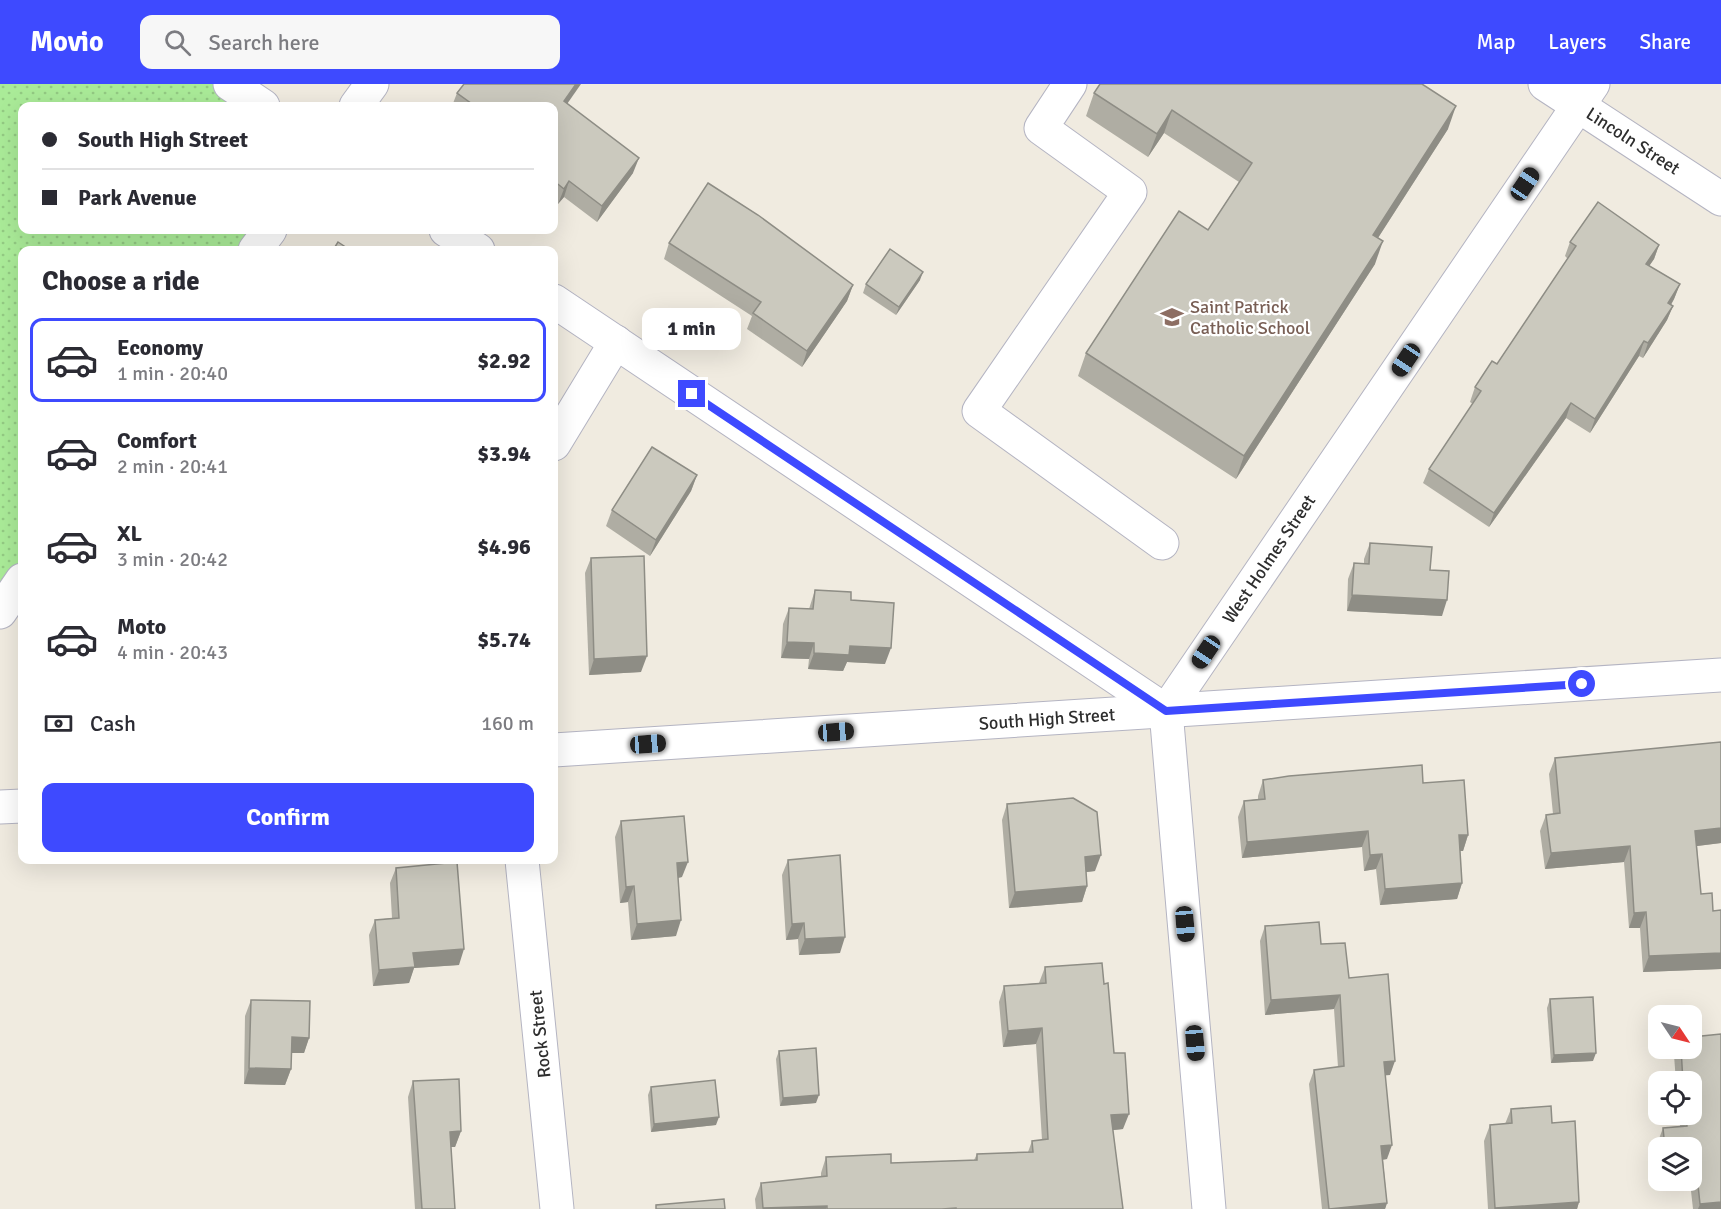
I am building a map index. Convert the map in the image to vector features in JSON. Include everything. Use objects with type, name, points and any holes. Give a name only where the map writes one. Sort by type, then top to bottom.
[{"type":"street","points":[[230,84],[257,102]]},
{"type":"street","points":[[359,102],[372,84]]},
{"type":"street","points":[[1070,84],[1041,128],[1130,192],[979,411],[1162,543]]},
{"type":"street","name":"Lincoln Street","points":[[1545,84],[1586,95],[1721,199]]},
{"type":"street","name":"West Holmes Street","points":[[1166,711],[1586,95]]},
{"type":"street","points":[[452,234],[472,246]]},
{"type":"street","points":[[558,304],[1166,711],[1209,1209]]},
{"type":"street","points":[[558,437],[616,342]]},
{"type":"street","points":[[0,612],[18,586]]},
{"type":"street","name":"South High Street","points":[[558,750],[1721,675]]},
{"type":"street","points":[[0,807],[18,806]]},
{"type":"street","name":"Rock Street","points":[[522,864],[557,1209]]},
{"type":"green space","points":[[0,84],[230,84],[257,102],[18,102],[18,234],[267,234],[258,246],[18,246],[18,586],[0,612]]},
{"type":"building","points":[[464,84],[576,84],[564,101],[639,158],[602,206],[569,181],[564,189],[558,184],[558,102],[469,102],[457,93]]},
{"type":"building","points":[[1100,84],[1422,84],[1456,106],[1373,235],[1383,241],[1244,456],[1086,353],[1179,211],[1208,230],[1252,163],[1172,110],[1157,134],[1094,93]]},
{"type":"building","points":[[708,183],[758,215],[853,285],[807,351],[753,313],[761,302],[669,243]]},
{"type":"building","points":[[1598,202],[1659,245],[1646,264],[1680,284],[1668,303],[1673,306],[1648,343],[1644,341],[1595,419],[1571,403],[1494,513],[1429,469],[1481,391],[1475,387],[1492,361],[1497,364],[1576,246],[1570,242]]},
{"type":"building","points":[[890,249],[923,272],[899,307],[866,284]]},
{"type":"building","points":[[652,447],[697,475],[656,540],[612,510]]},
{"type":"building","points":[[1370,543],[1432,547],[1430,570],[1449,571],[1447,600],[1352,595],[1354,563],[1369,564]]},
{"type":"building","points":[[644,556],[647,656],[594,659],[591,558]]},
{"type":"building","points":[[815,590],[851,592],[851,600],[894,603],[891,648],[850,646],[849,655],[814,653],[814,643],[787,642],[789,608],[813,609]]},
{"type":"building","points":[[1721,742],[1721,828],[1695,831],[1701,894],[1712,893],[1713,911],[1721,910],[1721,953],[1649,956],[1646,912],[1634,913],[1630,846],[1551,853],[1546,815],[1560,813],[1555,758]]},
{"type":"building","points":[[1422,765],[1423,783],[1464,780],[1468,835],[1459,835],[1462,883],[1385,889],[1382,854],[1370,855],[1368,831],[1247,842],[1244,801],[1265,799],[1263,780]]},
{"type":"building","points":[[1073,798],[1097,812],[1101,855],[1085,857],[1087,886],[1015,892],[1007,804]]},
{"type":"building","points":[[684,816],[688,862],[677,863],[681,920],[637,924],[634,886],[626,887],[621,821]]},
{"type":"building","points":[[840,855],[845,937],[805,939],[804,923],[792,924],[788,860]]},
{"type":"building","points":[[457,864],[464,949],[413,953],[415,967],[379,970],[375,920],[399,918],[396,868]]},
{"type":"building","points":[[1319,922],[1321,944],[1345,943],[1349,978],[1388,974],[1395,1061],[1384,1062],[1392,1145],[1381,1146],[1387,1203],[1329,1209],[1314,1070],[1344,1066],[1340,995],[1271,1000],[1265,926]]},
{"type":"building","points":[[1102,963],[1104,984],[1108,983],[1114,1053],[1125,1053],[1129,1114],[1111,1115],[1123,1209],[827,1209],[827,1206],[763,1208],[761,1183],[827,1176],[826,1157],[891,1154],[891,1163],[977,1160],[977,1154],[1033,1152],[1032,1141],[1048,1139],[1042,1028],[1008,1031],[1004,986],[1046,983],[1045,967]]},
{"type":"building","points":[[1593,997],[1596,1053],[1554,1055],[1550,999]]},
{"type":"building","points":[[251,1000],[310,1001],[309,1038],[292,1037],[291,1069],[249,1068]]},
{"type":"building","points":[[1721,1034],[1721,1202],[1700,1204],[1702,1137],[1664,1137],[1663,1128],[1702,1125],[1702,1071],[1682,1071],[1682,1059],[1702,1059],[1702,1036]]},
{"type":"building","points":[[816,1048],[819,1095],[783,1098],[779,1051]]},
{"type":"building","points":[[459,1079],[461,1131],[450,1132],[455,1209],[422,1209],[413,1081]]},
{"type":"building","points":[[715,1080],[719,1117],[654,1124],[651,1087]]},
{"type":"building","points":[[1551,1106],[1552,1123],[1575,1121],[1579,1202],[1495,1208],[1490,1125],[1512,1123],[1511,1109]]},
{"type":"building","points":[[724,1199],[725,1209],[656,1209],[656,1205]]},
{"type":"place","name":"Saint Patrick Catholic School","points":[[1172,317]]},
{"type":"route","points":[[692,394],[1166,711],[1582,684]]}]
